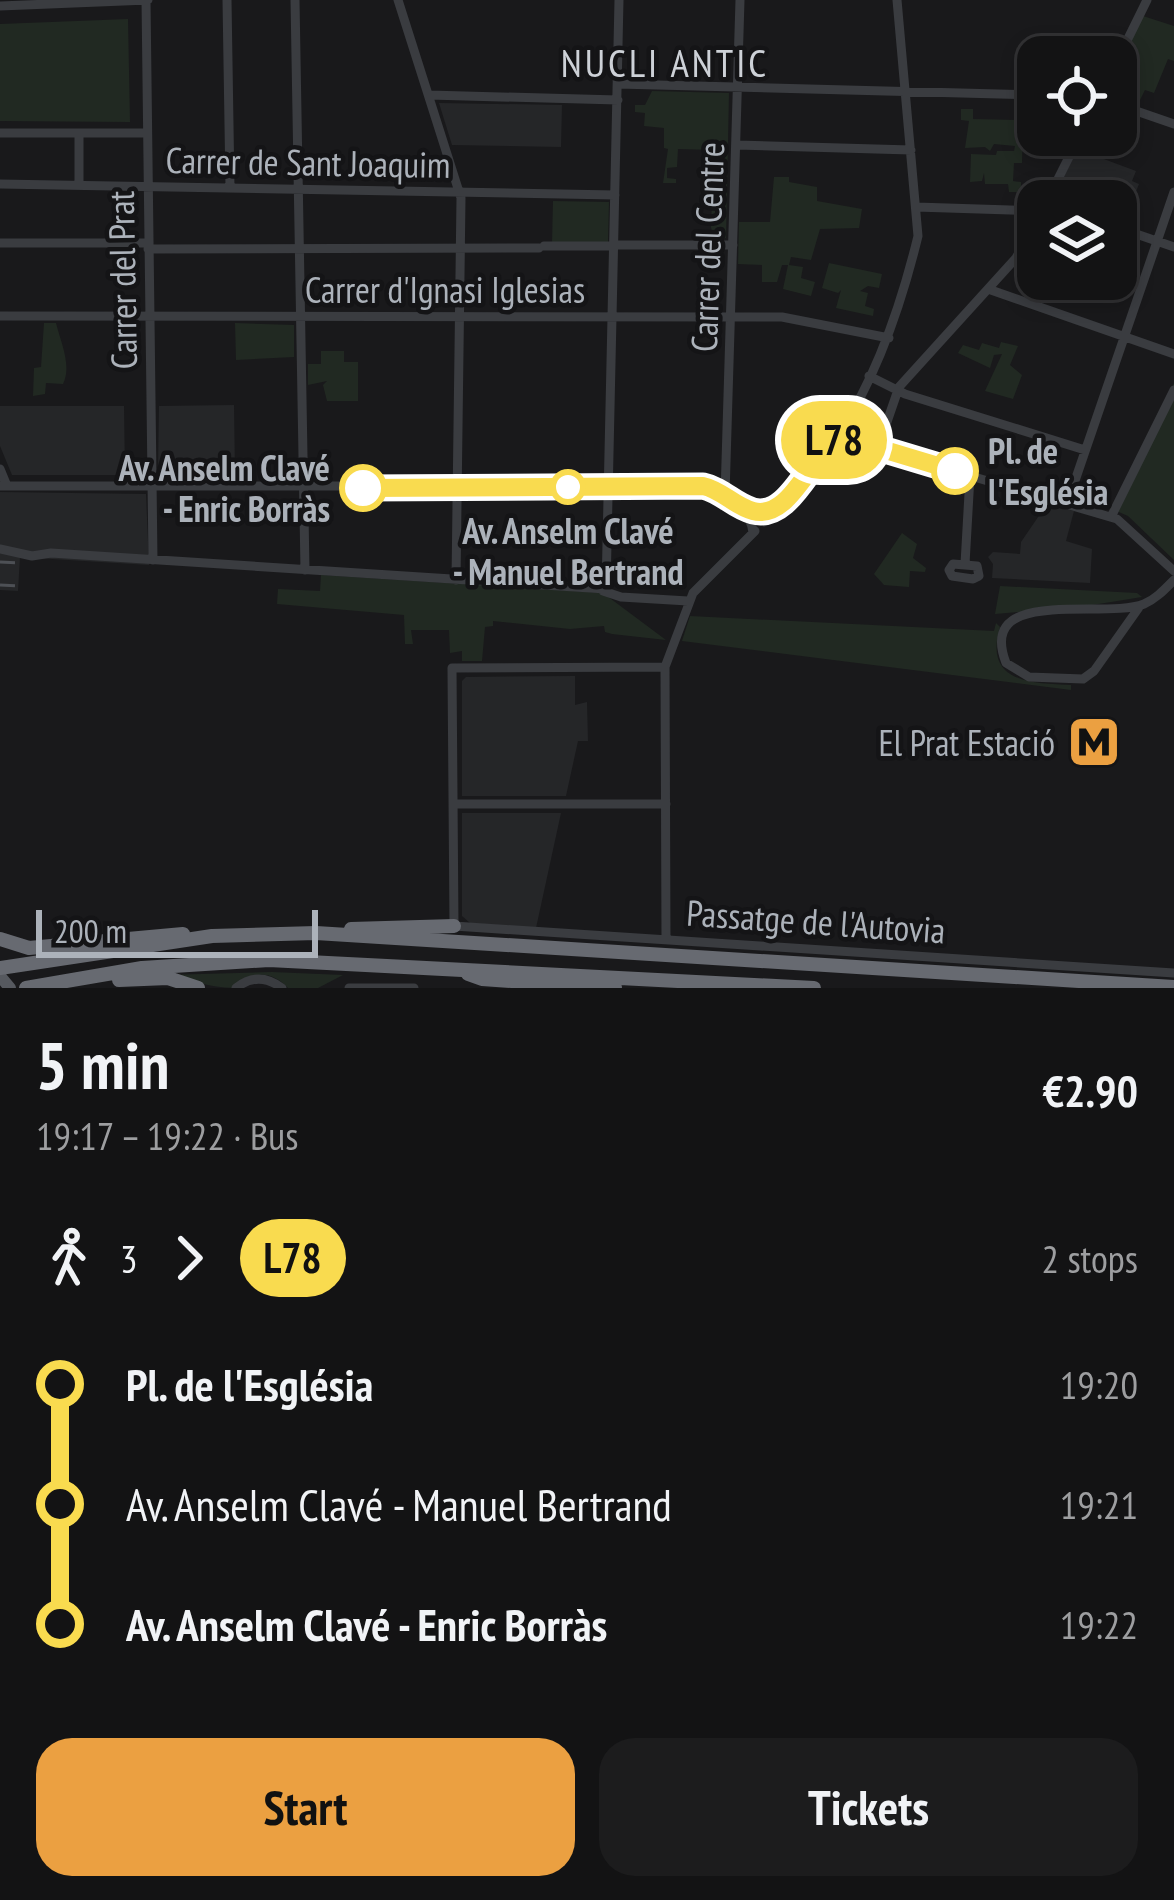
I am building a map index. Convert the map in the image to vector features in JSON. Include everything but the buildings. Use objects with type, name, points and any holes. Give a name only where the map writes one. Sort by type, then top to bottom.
[{"type":"highway","points":[[0,939],[29,948],[164,933],[212,936],[454,926]]},
{"type":"highway","points":[[316,933],[1174,987]]},
{"type":"highway","points":[[1,970],[212,936]]},
{"type":"highway","points":[[26,988],[142,968],[269,960],[814,988]]},
{"type":"highway","points":[[452,968],[482,979],[615,988]]},
{"type":"highway","points":[[84,977],[168,978],[198,988]]},
{"type":"highway","points":[[1142,986],[1161,988]]},
{"type":"main road","points":[[1,970],[4,987]]},
{"type":"street","points":[[0,6],[147,0]]},
{"type":"street","name":"Carrer del Prat","points":[[147,0],[153,560]]},
{"type":"street","points":[[227,0],[230,187]]},
{"type":"street","points":[[295,0],[305,570]]},
{"type":"street","points":[[398,0],[460,192],[456,580]]},
{"type":"street","points":[[604,590],[619,0]]},
{"type":"street","name":"Carrer del Centre","points":[[729,498],[740,0]]},
{"type":"street","points":[[666,938],[665,667],[687,603],[712,571],[783,504],[838,437],[889,338],[918,236],[897,0]]},
{"type":"street","points":[[1129,36],[1147,0]]},
{"type":"street","points":[[618,84],[1017,95]]},
{"type":"street","points":[[429,95],[618,100]]},
{"type":"street","points":[[1137,111],[1174,124]]},
{"type":"street","points":[[0,133],[147,134]]},
{"type":"street","points":[[79,134],[79,185]]},
{"type":"street","points":[[737,145],[911,150]]},
{"type":"street","name":"Carrer de Sant Joaquim","points":[[0,184],[615,195]]},
{"type":"street","points":[[1067,504],[1174,192]]},
{"type":"street","points":[[916,207],[1017,214]]},
{"type":"street","points":[[1137,234],[1174,247]]},
{"type":"street","points":[[0,243],[301,249],[733,244]]},
{"type":"street","points":[[880,448],[898,389],[1017,256]]},
{"type":"street","points":[[988,289],[1174,354]]},
{"type":"street","name":"Carrer d'Ignasi Iglesias","points":[[0,316],[732,317],[796,319],[889,338]]},
{"type":"street","points":[[869,376],[1085,450]]},
{"type":"street","points":[[1111,517],[1174,390]]},
{"type":"street","points":[[838,437],[1111,517],[1127,525],[1174,571]]},
{"type":"street","points":[[0,469],[3,487],[703,486],[756,512],[772,511]]},
{"type":"street","points":[[965,564],[970,476]]},
{"type":"street","points":[[729,498],[754,525],[753,533]]},
{"type":"street","points":[[764,522],[783,504]]},
{"type":"street","points":[[747,517],[764,522]]},
{"type":"street","points":[[0,549],[32,556],[51,553],[604,590],[621,597],[687,603]]},
{"type":"street","points":[[1140,606],[1037,611],[1016,617],[1000,636],[1006,663],[1029,677],[1083,680],[1140,606],[1174,580]]},
{"type":"street","points":[[454,926],[452,668],[665,667]]},
{"type":"street","points":[[454,804],[666,804]]},
{"type":"street","name":"Passatge de l'Autovia","points":[[454,926],[1174,974]]},
{"type":"street","points":[[236,988],[266,979],[282,988]]},
{"type":"street","points":[[349,988],[414,988]]},
{"type":"shaded area","points":[[1143,16],[1174,26],[1174,61],[1168,59],[1154,93],[1145,90],[1137,106],[1137,36],[1133,36]]},
{"type":"shaded area","points":[[128,19],[130,122],[0,121],[0,24]]},
{"type":"shaded area","points":[[652,91],[729,93],[726,238],[713,238],[711,227],[714,150],[678,149],[677,167],[667,168],[667,178],[676,183],[663,183],[668,149],[664,148],[664,128],[644,126],[645,113],[635,112],[635,105],[645,105]]},
{"type":"shaded area","points":[[439,103],[562,105],[561,147],[452,145]]},
{"type":"shaded area","points":[[961,109],[973,109],[973,119],[1017,120],[1017,156],[1022,156],[1022,163],[1014,163],[1017,192],[1009,192],[1008,184],[985,184],[984,173],[982,181],[970,182],[971,154],[996,155],[997,151],[1014,151],[1015,146],[994,144],[990,151],[965,148],[969,121],[961,120]]},
{"type":"shaded area","points":[[1074,156],[1096,156],[1136,171],[1132,180],[1062,180]]},
{"type":"shaded area","points":[[774,177],[817,187],[817,201],[862,209],[859,228],[820,229],[811,260],[791,257],[789,265],[803,267],[801,278],[815,282],[811,296],[783,289],[788,265],[782,265],[777,282],[762,282],[762,265],[738,264],[739,222],[770,222]]},
{"type":"shaded area","points":[[553,201],[609,202],[608,242],[552,243]]},
{"type":"shaded area","points":[[829,263],[882,274],[879,288],[868,286],[860,291],[868,293],[865,306],[874,309],[873,316],[836,308],[841,290],[822,288]]},
{"type":"shaded area","points":[[44,323],[56,323],[65,354],[65,377],[63,384],[46,383],[45,394],[33,396],[34,368],[41,367]]},
{"type":"shaded area","points":[[235,323],[294,325],[294,357],[236,360]]},
{"type":"shaded area","points":[[1001,342],[1018,346],[1010,365],[1022,375],[1013,399],[985,391],[1002,354],[994,355],[990,368],[958,353],[963,345],[979,350],[982,343],[999,348]]},
{"type":"shaded area","points":[[321,351],[344,351],[344,362],[358,362],[358,401],[327,401],[323,385],[327,381],[308,385],[308,364],[321,364]]},
{"type":"shaded area","points":[[1174,383],[1174,560],[1128,516],[1112,509]]},
{"type":"shaded area","points":[[234,405],[235,474],[163,475],[158,469],[159,406]]},
{"type":"shaded area","points":[[0,406],[124,406],[125,475],[12,475],[0,446]]},
{"type":"shaded area","points":[[0,492],[146,494],[149,565],[20,557],[18,591],[0,590]]},
{"type":"shaded area","points":[[1047,504],[1074,511],[1066,541],[1092,549],[1090,583],[992,578],[993,564],[988,557],[993,552],[1020,554],[1021,542]]},
{"type":"shaded area","points":[[902,533],[917,544],[913,558],[925,572],[910,571],[909,587],[884,585],[874,574]]},
{"type":"shaded area","points":[[321,575],[603,593],[666,640],[612,634],[604,626],[570,629],[493,621],[493,626],[485,627],[482,661],[462,661],[462,651],[450,653],[449,630],[411,630],[413,644],[405,644],[404,615],[277,604],[278,589],[320,591]]},
{"type":"shaded area","points":[[1000,586],[1137,593],[1142,597],[995,614]]},
{"type":"shaded area","points":[[690,616],[994,631],[996,623],[1000,627],[998,659],[1005,669],[1027,681],[1071,685],[1071,690],[682,641]]},
{"type":"shaded area","points":[[575,676],[575,705],[587,702],[588,741],[578,741],[566,796],[462,796],[462,681],[466,677]]},
{"type":"shaded area","points":[[462,813],[561,813],[536,928],[470,923],[462,916]]},
{"type":"shaded area","points":[[272,972],[343,975],[318,988],[288,988],[261,975],[234,988],[166,975]]},
{"type":"railway","points":[[0,562],[21,563]]},
{"type":"railway","points":[[0,585],[19,586]]},
{"type":"bus line","name":"L78","points":[[363,488],[703,486],[749,510],[764,512],[783,504],[838,437],[955,471]]},
{"type":"place","name":"Pl. de l'Església","points":[[955,471]]},
{"type":"place","name":"Av. Anselm Clavé - Manuel Bertrand","points":[[568,487]]},
{"type":"place","name":"Av. Anselm Clavé - Enric Borràs","points":[[363,488]]},
{"type":"place","name":"El Prat Estació","points":[[1094,742]]},
{"type":"district","name":"NUCLI ANTIC","points":[[665,62]]}]
